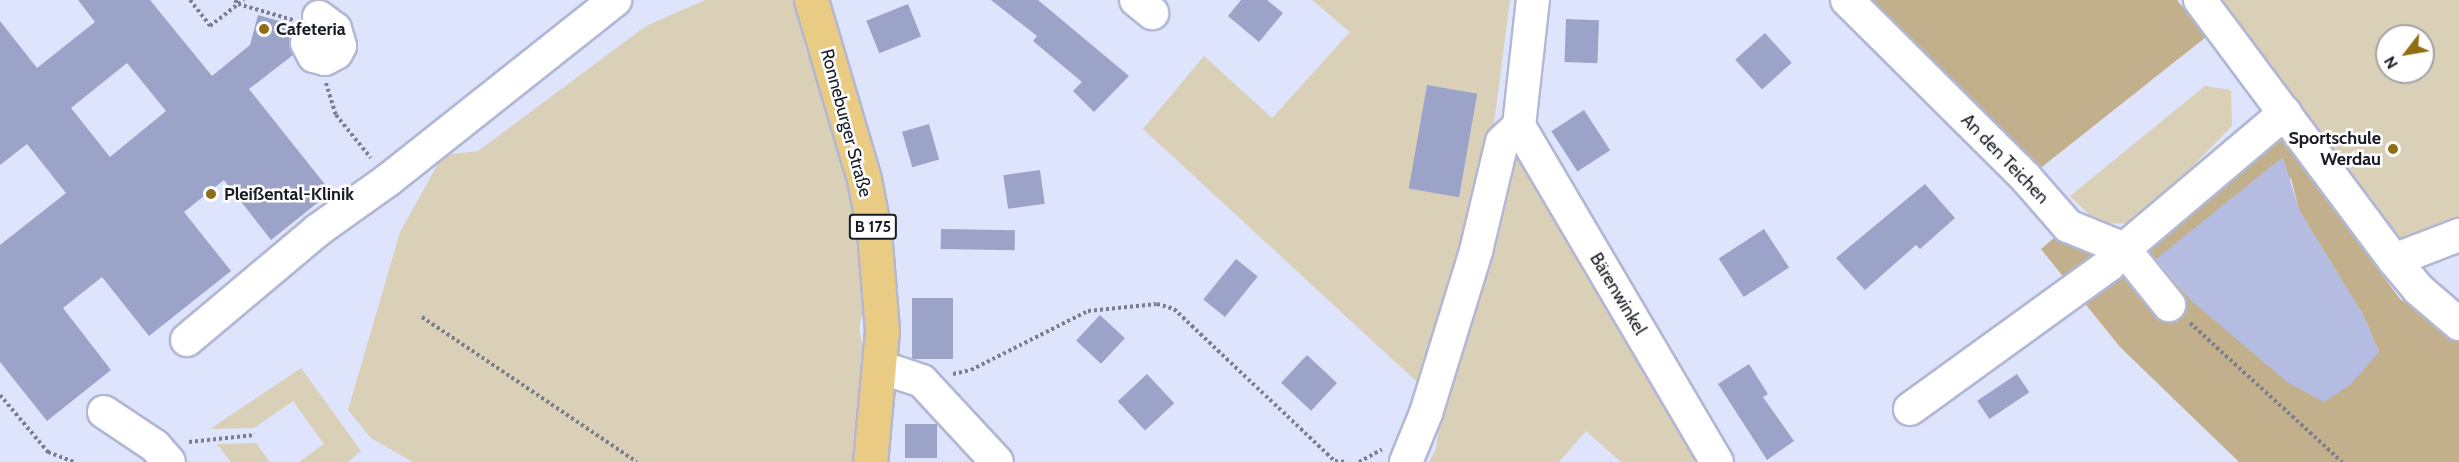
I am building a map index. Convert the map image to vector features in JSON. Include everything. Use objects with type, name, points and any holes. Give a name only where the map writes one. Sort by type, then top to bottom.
[{"type":"main road","name":"Ronneburger Straße","points":[[811,0],[864,179],[874,231],[880,283],[880,367],[870,462]]},
{"type":"street","points":[[187,340],[318,230],[388,180],[615,0]]},
{"type":"street","points":[[1406,462],[1426,412],[1476,251],[1502,142],[1519,126],[1533,0]]},
{"type":"street","name":"An den Teichen","points":[[1847,0],[2026,178],[2068,226],[2124,249],[2169,304]]},
{"type":"street","points":[[2200,0],[2394,260],[2418,289],[2459,324]]},
{"type":"street","points":[[1910,409],[2101,272],[2124,249],[2285,113]]},
{"type":"street","name":"Bärenwinkel","points":[[1519,126],[1718,462]]},
{"type":"street","points":[[2394,260],[2459,235]]},
{"type":"street","points":[[880,367],[922,381],[997,462]]},
{"type":"street","points":[[104,412],[162,454]]},
{"type":"path","points":[[190,0],[210,26],[236,2],[244,0]]},
{"type":"path","points":[[236,2],[314,28],[336,115],[388,180]]},
{"type":"path","points":[[922,381],[971,370],[1088,311],[1157,304],[1174,309],[1335,460],[1347,462]]},
{"type":"path","points":[[2169,304],[2342,462]]},
{"type":"path","points":[[422,317],[637,462]]},
{"type":"path","points":[[0,395],[48,452],[74,462]]},
{"type":"path","points":[[162,454],[255,435]]},
{"type":"shaded area","points":[[705,0],[795,0],[806,52],[819,73],[855,209],[867,294],[859,328],[866,366],[856,462],[413,462],[371,438],[348,410],[400,232],[443,155],[478,151],[646,26]]},
{"type":"shaded area","points":[[1312,0],[1510,0],[1494,123],[1511,129],[1706,462],[1621,462],[1586,431],[1559,462],[1429,462],[1436,449],[1444,391],[1417,382],[1143,129],[1204,56],[1272,118],[1350,32]]},
{"type":"shaded area","points":[[1862,0],[2177,0],[2206,37],[2033,174]]},
{"type":"shaded area","name":"Sportschule Werdau","points":[[2213,0],[2459,0],[2459,224],[2399,243]]},
{"type":"shaded area","points":[[2205,86],[2231,90],[2232,126],[2150,210],[2129,223],[2099,224],[2070,196]]},
{"type":"shaded area","points":[[2273,128],[2400,299],[2459,340],[2459,462],[2239,462],[2120,347],[2041,249],[2068,226],[2124,248]],"holes":[[[2291,178],[2299,210],[2363,315],[2379,352],[2194,303],[2156,260],[2219,211]]]},
{"type":"shaded area","points":[[301,368],[361,451],[348,462],[299,462],[324,444],[293,401],[254,428],[210,429]]},
{"type":"shaded area","points":[[256,443],[270,462],[231,462],[217,444]]},
{"type":"water","points":[[2283,157],[2299,210],[2363,315],[2379,352],[2350,385],[2324,402],[2287,382],[2194,303],[2156,259]]},
{"type":"building","points":[[78,0],[150,0],[212,76],[250,45],[258,15],[300,27],[289,42],[293,55],[249,89],[331,192],[271,240],[224,180],[184,212],[231,271],[149,336],[102,277],[63,308],[111,370],[47,421],[0,362],[0,245],[66,193],[27,144],[0,165],[0,21],[37,68],[95,22]],"holes":[[[127,63],[166,111],[110,157],[71,108]]]},
{"type":"building","points":[[991,0],[1038,0],[1129,76],[1094,112],[1073,91],[1082,82],[1033,41],[1037,36]]},
{"type":"building","points":[[1241,0],[1267,0],[1283,13],[1259,42],[1228,16]]},
{"type":"building","points":[[908,4],[921,36],[879,53],[866,21]]},
{"type":"building","points":[[1566,19],[1599,20],[1597,63],[1564,62]]},
{"type":"building","points":[[1765,33],[1792,63],[1762,89],[1735,60]]},
{"type":"building","points":[[1427,85],[1477,94],[1459,197],[1409,188]]},
{"type":"building","points":[[1584,110],[1610,150],[1577,171],[1551,131]]},
{"type":"building","points":[[929,124],[939,160],[912,167],[902,132]]},
{"type":"building","points":[[1040,170],[1045,204],[1008,209],[1003,175]]},
{"type":"building","points":[[1925,184],[1955,218],[1920,249],[1916,245],[1865,290],[1836,258]]},
{"type":"building","points":[[941,229],[1015,230],[1015,250],[941,249]]},
{"type":"building","points":[[1764,229],[1789,268],[1744,297],[1719,258]]},
{"type":"building","points":[[1236,259],[1258,277],[1225,317],[1203,299]]},
{"type":"building","points":[[912,298],[953,298],[953,359],[912,359]]},
{"type":"building","points":[[1100,315],[1125,338],[1101,364],[1076,341]]},
{"type":"building","points":[[1307,355],[1337,383],[1311,411],[1281,383]]},
{"type":"building","points":[[1749,364],[1768,394],[1763,397],[1794,441],[1767,460],[1718,384]]},
{"type":"building","points":[[1147,374],[1174,403],[1145,431],[1118,401]]},
{"type":"building","points":[[2017,374],[2029,392],[1990,419],[1977,401]]},
{"type":"building","points":[[905,424],[937,424],[937,458],[905,458]]},
{"type":"place","name":"Cafeteria","points":[[264,29]]},
{"type":"place","name":"Sportschule Werdau","points":[[2393,149]]},
{"type":"place","name":"Pleißental-Klinik","points":[[211,194]]}]
